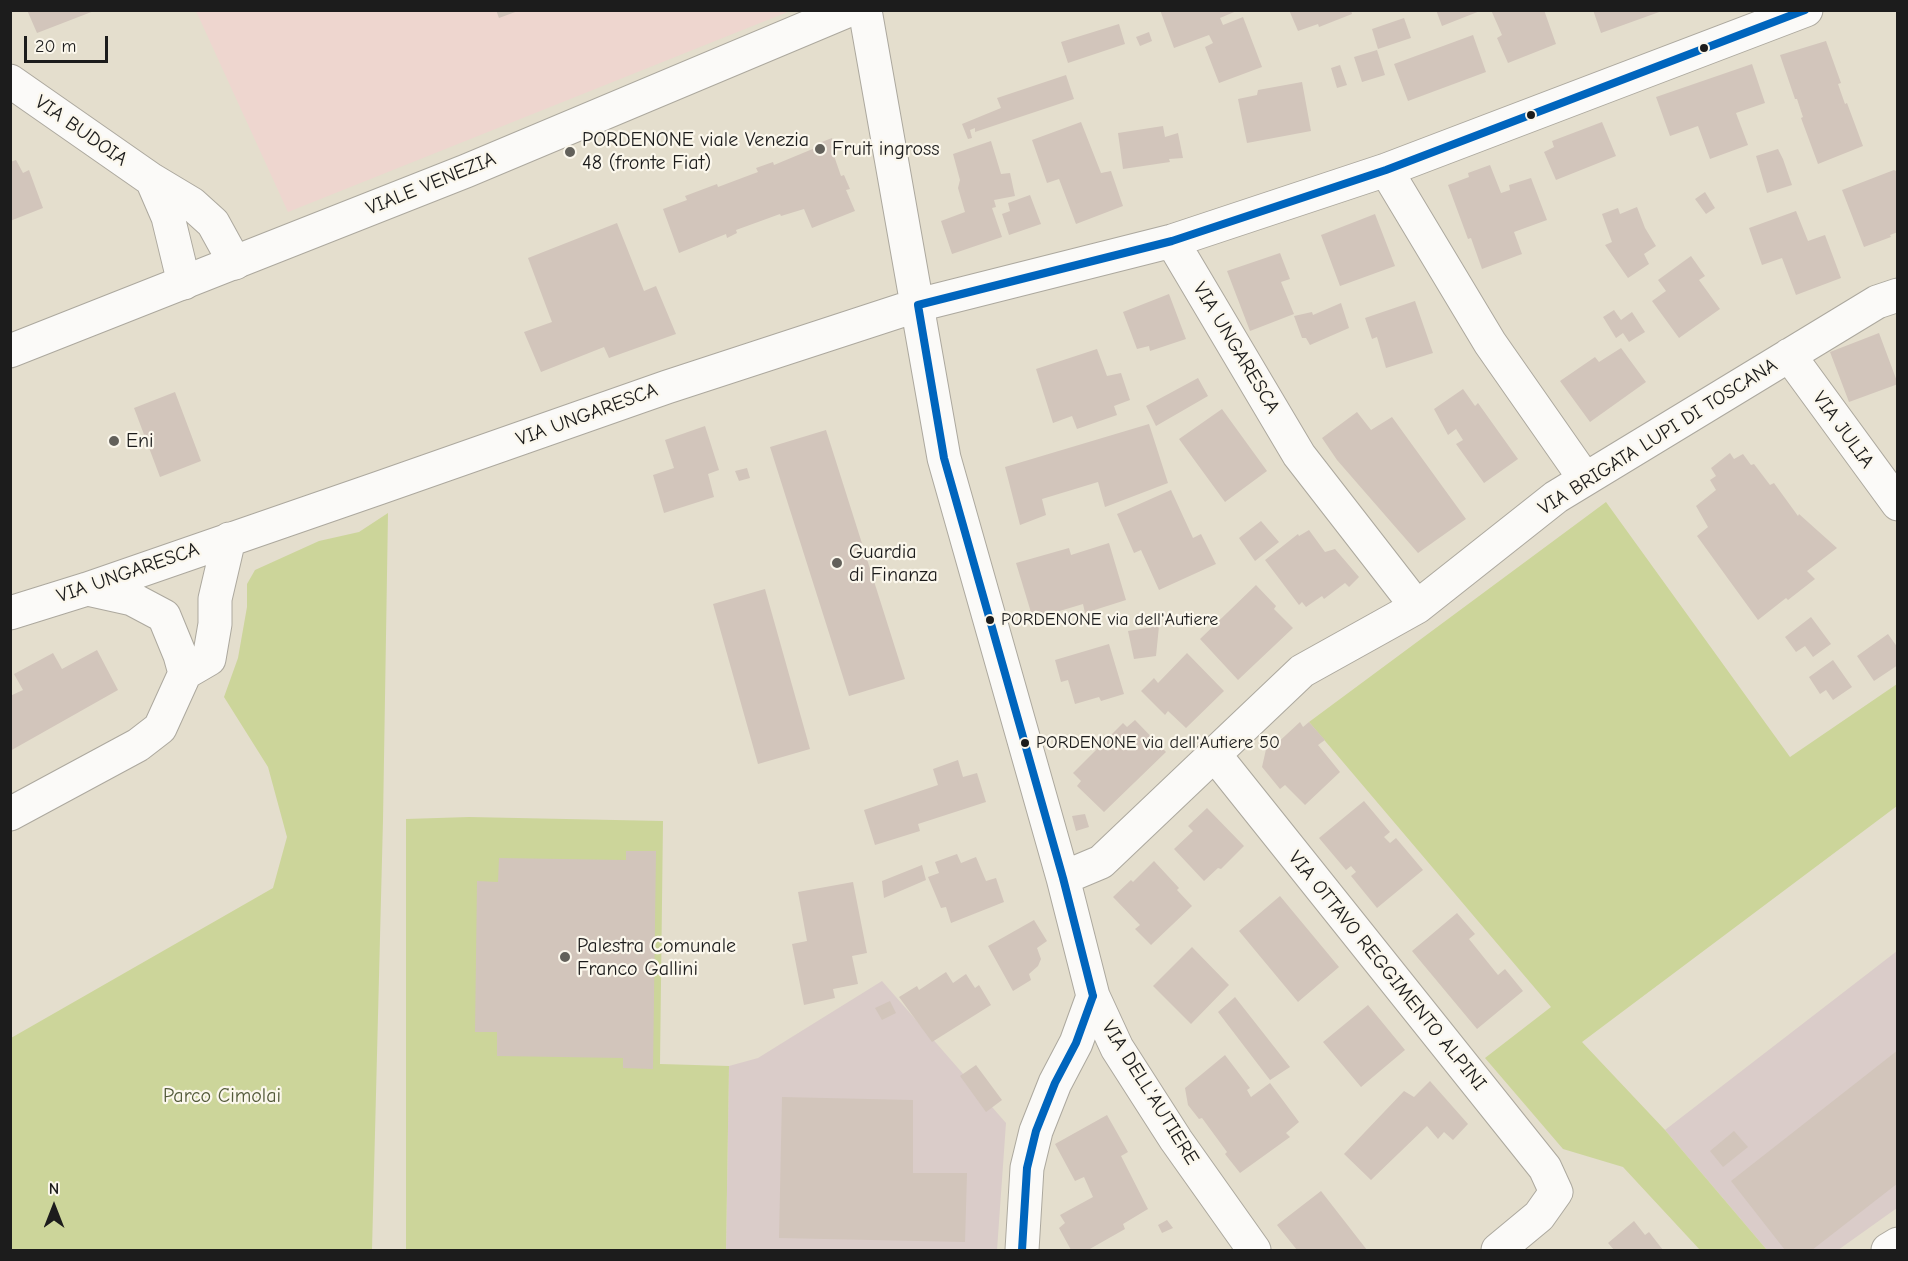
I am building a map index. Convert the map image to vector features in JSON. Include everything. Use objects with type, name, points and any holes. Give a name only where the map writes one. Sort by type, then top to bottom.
[{"type":"street","name":"VIALE VENEZIA","points":[[10,351],[465,171],[849,10]]},
{"type":"street","name":"VIA DELL'AUTIERE","points":[[865,10],[944,458],[1063,878],[1093,996],[1117,1048],[1176,1140],[1254,1251]]},
{"type":"street","name":"VIA UNGARESCA","points":[[10,613],[87,589],[439,468],[667,387],[918,304],[1172,241],[1386,170],[1806,10]]},
{"type":"street","name":"VIA BUDOIA","points":[[10,81],[152,180],[192,204],[213,223],[235,262]]},
{"type":"street","points":[[1386,170],[1490,343],[1585,479]]},
{"type":"street","points":[[152,180],[168,217],[184,283]]},
{"type":"street","name":"VIA UNGARESCA","points":[[1172,241],[1299,455],[1418,607]]},
{"type":"street","name":"VIA BRIGATA LUPI DI TOSCANA","points":[[1063,878],[1101,862],[1302,671],[1418,607],[1556,497],[1877,302],[1898,295]]},
{"type":"street","name":"VIA JULIA","points":[[1789,355],[1898,504]]},
{"type":"street","points":[[10,814],[138,745],[160,728],[184,674],[209,658],[215,624],[215,599],[229,539]]},
{"type":"street","points":[[175,557],[215,599]]},
{"type":"street","points":[[175,557],[164,616],[180,655],[184,674]]},
{"type":"street","points":[[87,589],[132,599],[164,616]]},
{"type":"street","name":"VIA OTTAVO REGGIMENTO ALPINI","points":[[1214,754],[1545,1168],[1556,1192],[1539,1216],[1498,1251]]},
{"type":"street","points":[[1022,1251],[1027,1168],[1036,1131],[1054,1083],[1076,1043],[1093,996]]},
{"type":"street","points":[[1888,1251],[1898,1244]]},
{"type":"shaded area","points":[[196,11],[790,11],[288,212]]},
{"type":"shaded area","points":[[1897,951],[1897,1208],[1838,1250],[1767,1250],[1665,1130]]},
{"type":"shaded area","points":[[882,981],[1006,1123],[997,1250],[726,1250],[729,1066],[758,1058]]},
{"type":"green space","points":[[1606,502],[1790,757],[1897,684],[1897,806],[1582,1042],[1665,1130],[1767,1250],[1700,1250],[1623,1167],[1563,1149],[1485,1058],[1551,1007],[1309,722]]},
{"type":"green space","name":"Parco Cimolai","points":[[388,513],[372,1250],[11,1250],[11,1038],[273,888],[287,837],[268,767],[224,697],[238,658],[247,607],[247,584],[255,570],[319,541],[359,532]]},
{"type":"green space","points":[[469,817],[663,821],[660,1064],[729,1066],[726,1250],[406,1250],[406,819]]},
{"type":"building","points":[[27,10],[94,10],[94,11],[37,33]]},
{"type":"building","points":[[496,10],[518,10],[518,11],[499,18]]},
{"type":"building","points":[[1160,10],[1239,10],[1220,18],[1223,25],[1243,17],[1262,67],[1219,83],[1205,47],[1213,43],[1209,35],[1174,48]]},
{"type":"building","points":[[1289,10],[1351,10],[1352,14],[1319,27],[1318,24],[1298,31]]},
{"type":"building","points":[[1436,10],[1480,10],[1480,11],[1442,26]]},
{"type":"building","points":[[1491,10],[1544,10],[1556,44],[1508,63],[1497,38],[1502,35]]},
{"type":"building","points":[[1593,10],[1661,10],[1662,11],[1601,33]]},
{"type":"building","points":[[1404,18],[1411,38],[1378,49],[1372,29]]},
{"type":"building","points":[[1119,24],[1125,44],[1068,63],[1061,42]]},
{"type":"building","points":[[1149,32],[1152,41],[1140,46],[1136,37]]},
{"type":"building","points":[[1473,35],[1486,72],[1408,101],[1394,64]]},
{"type":"building","points":[[1826,41],[1841,83],[1838,84],[1845,104],[1847,103],[1863,146],[1818,164],[1780,55]]},
{"type":"building","points":[[1377,50],[1385,75],[1362,82],[1354,57]]},
{"type":"building","points":[[1752,64],[1765,103],[1736,113],[1748,145],[1710,159],[1698,126],[1670,136],[1656,97]]},
{"type":"building","points":[[1340,65],[1347,85],[1337,88],[1331,68]]},
{"type":"building","points":[[1066,75],[1074,99],[975,132],[975,128],[970,130],[972,138],[968,139],[962,124],[1001,108],[997,98]]},
{"type":"building","points":[[1302,82],[1311,131],[1247,143],[1238,99],[1257,95],[1258,90]]},
{"type":"building","points":[[1081,122],[1101,173],[1111,171],[1123,206],[1076,224],[1059,179],[1047,183],[1032,140]]},
{"type":"building","points":[[1602,122],[1616,156],[1556,180],[1544,152],[1554,147],[1552,141]]},
{"type":"building","points":[[1163,126],[1165,137],[1178,133],[1183,158],[1123,169],[1118,133]]},
{"type":"building","points":[[832,138],[836,152],[833,153],[841,176],[844,175],[850,189],[846,190],[855,211],[812,228],[804,209],[781,216],[780,214],[736,230],[737,233],[727,238],[726,234],[679,253],[663,209],[687,200],[685,196],[758,172],[756,168],[773,162],[774,165],[815,148],[814,145]]},
{"type":"building","points":[[991,141],[1001,174],[1010,173],[1015,196],[994,200],[996,207],[992,208],[1002,237],[952,254],[941,221],[965,212],[958,188],[960,180],[953,154]]},
{"type":"building","points":[[1778,149],[1792,185],[1767,193],[1756,156]]},
{"type":"building","points":[[16,160],[23,173],[29,170],[43,208],[10,221],[10,162]]},
{"type":"building","points":[[1490,165],[1501,193],[1510,190],[1509,185],[1531,178],[1547,220],[1514,232],[1522,254],[1482,269],[1448,185],[1469,177],[1468,173]]},
{"type":"building","points":[[1894,170],[1898,172],[1898,232],[1864,247],[1842,190]]},
{"type":"building","points":[[1705,192],[1715,208],[1706,214],[1695,199]]},
{"type":"building","points":[[1030,195],[1041,224],[1009,235],[1002,214],[1010,211],[1008,203]]},
{"type":"building","points":[[1637,207],[1645,228],[1656,246],[1644,254],[1649,264],[1628,278],[1605,245],[1612,242],[1602,214],[1618,208],[1620,214]]},
{"type":"building","points":[[1796,211],[1808,241],[1825,235],[1841,278],[1796,295],[1782,258],[1762,265],[1749,228]]},
{"type":"building","points":[[1375,214],[1395,266],[1340,286],[1321,235]]},
{"type":"building","points":[[617,223],[644,291],[656,286],[676,334],[609,358],[604,347],[541,372],[524,332],[552,322],[528,258]]},
{"type":"building","points":[[1280,253],[1290,279],[1281,282],[1294,314],[1250,331],[1227,271]]},
{"type":"building","points":[[1691,256],[1705,276],[1699,280],[1720,309],[1679,338],[1652,301],[1666,291],[1658,280]]},
{"type":"building","points":[[1169,294],[1186,339],[1150,351],[1149,346],[1137,349],[1123,312]]},
{"type":"building","points":[[1415,301],[1433,353],[1386,368],[1377,337],[1372,339],[1365,318]]},
{"type":"building","points":[[1341,303],[1349,328],[1310,345],[1306,338],[1302,338],[1294,316],[1312,312],[1313,315]]},
{"type":"building","points":[[1614,310],[1621,320],[1632,312],[1645,332],[1629,342],[1623,333],[1616,338],[1603,317]]},
{"type":"building","points":[[1879,333],[1898,384],[1849,402],[1830,352]]},
{"type":"building","points":[[1621,348],[1646,382],[1590,422],[1560,381],[1595,357],[1599,362]]},
{"type":"building","points":[[1097,349],[1107,376],[1121,373],[1130,400],[1114,406],[1117,415],[1077,429],[1072,416],[1053,423],[1036,369]]},
{"type":"building","points":[[1198,378],[1208,396],[1156,426],[1146,406]]},
{"type":"building","points":[[1463,389],[1475,406],[1478,403],[1518,459],[1484,483],[1456,444],[1463,440],[1456,429],[1448,435],[1434,409]]},
{"type":"building","points":[[175,392],[201,461],[160,477],[134,408]]},
{"type":"building","points":[[1222,409],[1267,471],[1225,502],[1179,439]]},
{"type":"building","points":[[1357,412],[1371,430],[1392,417],[1466,519],[1418,553],[1337,460],[1322,438]]},
{"type":"building","points":[[1149,424],[1168,483],[1105,507],[1098,482],[1042,499],[1046,515],[1020,525],[1005,467]]},
{"type":"building","points":[[705,426],[719,470],[708,474],[714,497],[664,513],[653,475],[674,468],[665,440]]},
{"type":"building","name":"Guardia di Finanza","points":[[826,430],[905,679],[849,696],[770,447]]},
{"type":"building","points":[[1730,453],[1734,459],[1743,454],[1770,485],[1774,483],[1798,516],[1799,514],[1837,548],[1807,571],[1815,579],[1758,620],[1697,536],[1708,527],[1696,506],[1716,490],[1710,480],[1716,476],[1711,468]]},
{"type":"building","points":[[747,468],[750,478],[739,481],[735,471]]},
{"type":"building","points":[[1171,490],[1193,538],[1201,534],[1216,564],[1159,590],[1141,550],[1134,553],[1117,514]]},
{"type":"building","points":[[1261,521],[1279,542],[1255,561],[1239,538]]},
{"type":"building","points":[[1309,530],[1325,552],[1335,549],[1359,577],[1349,587],[1345,583],[1324,599],[1322,596],[1306,607],[1302,602],[1299,605],[1265,560],[1298,534],[1299,536]]},
{"type":"building","points":[[1109,543],[1126,600],[1085,613],[1083,604],[1033,619],[1016,563],[1069,548],[1071,555]]},
{"type":"building","points":[[1256,585],[1276,606],[1274,609],[1293,628],[1238,680],[1200,639]]},
{"type":"building","points":[[765,589],[810,749],[758,764],[713,604]]},
{"type":"building","points":[[1811,617],[1831,644],[1813,657],[1805,646],[1796,652],[1785,637]]},
{"type":"building","points":[[1159,626],[1156,656],[1134,659],[1128,631]]},
{"type":"building","points":[[1888,634],[1898,648],[1898,665],[1874,681],[1857,656]]},
{"type":"building","points":[[1109,644],[1124,694],[1101,701],[1099,697],[1075,704],[1068,680],[1061,682],[1055,660]]},
{"type":"building","points":[[97,650],[118,690],[10,751],[10,696],[23,690],[14,674],[53,653],[62,669]]},
{"type":"building","points":[[1187,653],[1224,691],[1186,728],[1168,711],[1165,715],[1141,691],[1154,678],[1158,683]]},
{"type":"building","points":[[1833,660],[1852,687],[1833,700],[1826,690],[1820,694],[1809,677]]},
{"type":"building","points":[[1135,720],[1166,752],[1104,812],[1077,786],[1081,781],[1073,773],[1123,723],[1127,727]]},
{"type":"building","points":[[1300,722],[1303,727],[1309,722],[1325,740],[1318,745],[1340,772],[1305,805],[1285,785],[1280,789],[1262,767],[1267,745],[1273,747]]},
{"type":"building","points":[[958,760],[963,777],[977,773],[986,802],[918,824],[920,831],[875,845],[864,810],[938,785],[933,769]]},
{"type":"building","points":[[1364,801],[1390,832],[1384,837],[1390,843],[1396,838],[1423,870],[1377,908],[1351,876],[1356,872],[1351,866],[1346,870],[1319,838]]},
{"type":"building","points":[[1207,808],[1244,846],[1221,869],[1218,868],[1204,881],[1174,849],[1193,831],[1188,826]]},
{"type":"building","points":[[1085,814],[1089,827],[1076,831],[1072,816]]},
{"type":"building","name":"Palestra Comunale Franco Gallini","points":[[626,851],[656,851],[653,1069],[623,1068],[623,1058],[497,1056],[497,1032],[475,1032],[477,881],[498,882],[499,858],[626,860]]},
{"type":"building","points":[[957,854],[961,863],[976,857],[986,881],[996,878],[1004,902],[951,923],[946,907],[941,908],[928,877],[939,873],[935,862]]},
{"type":"building","points":[[1154,861],[1192,906],[1151,945],[1135,929],[1140,925],[1113,897],[1131,880],[1133,882]]},
{"type":"building","points":[[922,865],[926,880],[884,898],[882,881]]},
{"type":"building","points":[[853,882],[867,953],[852,956],[858,984],[833,989],[835,998],[804,1005],[792,944],[807,941],[798,892]]},
{"type":"building","points":[[1280,896],[1339,967],[1298,1002],[1239,931]]},
{"type":"building","points":[[1457,913],[1475,934],[1469,939],[1498,975],[1505,969],[1523,991],[1477,1029],[1412,951]]},
{"type":"building","points":[[1034,920],[1047,941],[1037,948],[1041,959],[1038,966],[1029,974],[1031,980],[1013,991],[988,946]]},
{"type":"building","points":[[1192,947],[1229,985],[1191,1024],[1153,986]]},
{"type":"building","points":[[946,972],[953,983],[966,974],[975,988],[979,985],[991,1005],[932,1042],[899,997],[917,986],[919,990]]},
{"type":"building","points":[[1235,997],[1290,1067],[1270,1080],[1218,1012]]},
{"type":"building","points":[[890,1001],[896,1013],[882,1020],[875,1008]]},
{"type":"building","points":[[1368,1005],[1405,1050],[1361,1087],[1323,1042]]},
{"type":"building","points":[[1898,1050],[1898,1183],[1812,1250],[1785,1250],[1731,1181]]},
{"type":"building","points":[[1225,1055],[1250,1088],[1247,1090],[1251,1097],[1270,1083],[1299,1122],[1286,1133],[1290,1137],[1240,1173],[1202,1118],[1199,1119],[1188,1105],[1185,1088]]},
{"type":"building","points":[[976,1065],[1002,1100],[986,1112],[960,1076]]},
{"type":"building","points":[[1430,1081],[1468,1124],[1453,1140],[1444,1132],[1438,1139],[1427,1126],[1371,1180],[1344,1154],[1404,1091],[1414,1097]]},
{"type":"building","points":[[782,1097],[913,1100],[913,1173],[967,1173],[965,1242],[779,1238]]},
{"type":"building","points":[[1107,1115],[1128,1152],[1121,1156],[1148,1209],[1123,1224],[1125,1229],[1088,1250],[1071,1250],[1059,1228],[1065,1223],[1060,1215],[1093,1197],[1084,1177],[1075,1181],[1055,1144]]},
{"type":"building","points":[[1734,1131],[1748,1147],[1723,1167],[1710,1151]]},
{"type":"building","points":[[1321,1191],[1367,1250],[1297,1250],[1277,1225]]},
{"type":"building","points":[[1167,1220],[1173,1228],[1162,1233],[1158,1225]]},
{"type":"building","points":[[1634,1221],[1645,1235],[1649,1232],[1663,1250],[1614,1250],[1608,1243]]},
{"type":"transit line","points":[[918,305],[1172,241],[1386,170],[1805,10]]},
{"type":"transit line","points":[[918,305],[944,458],[1063,878],[1093,996]]},
{"type":"transit line","points":[[1022,1250],[1027,1168],[1036,1131],[1055,1083],[1076,1043],[1093,996]]},
{"type":"place","name":"Fruit ingross","points":[[820,149]]},
{"type":"place","name":"PORDENONE viale Venezia 48 (fronte Fiat)","points":[[570,152]]},
{"type":"place","name":"Eni","points":[[114,441]]},
{"type":"place","name":"Guardia di Finanza","points":[[837,563]]},
{"type":"place","name":"PORDENONE via dell'Autiere","points":[[990,620]]},
{"type":"place","name":"PORDENONE via dell'Autiere 50","points":[[1025,743]]},
{"type":"place","name":"Palestra Comunale Franco Gallini","points":[[565,957]]}]
